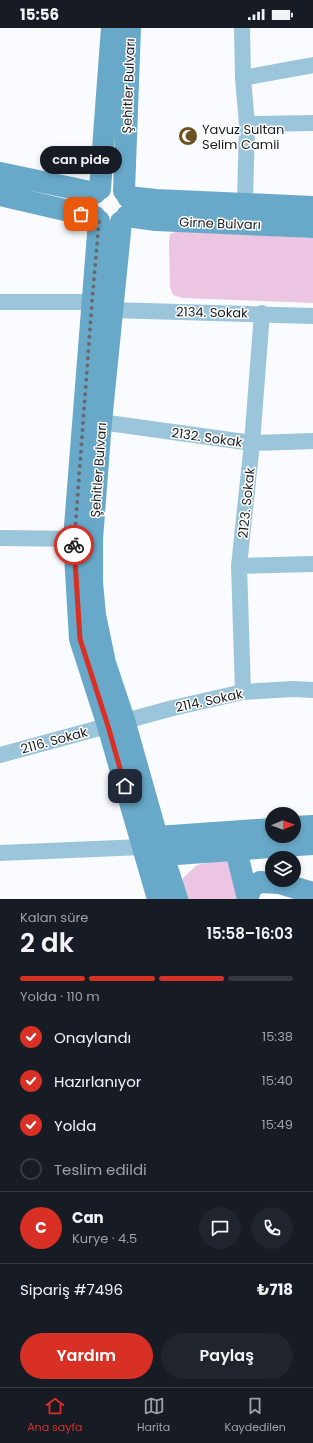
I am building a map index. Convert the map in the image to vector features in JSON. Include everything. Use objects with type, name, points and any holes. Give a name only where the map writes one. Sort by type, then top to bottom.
[{"type":"main road","name":"Şehitler Bulvarı","points":[[83,539],[101,422],[102,306],[97,219],[92,211],[91,205],[92,199],[97,191],[112,28]]},
{"type":"main road","name":"Şehitler Bulvarı","points":[[130,28],[125,207],[102,306],[83,539],[92,582],[95,615],[116,723],[154,846],[177,899]]},
{"type":"main road","points":[[0,172],[97,191],[106,186],[112,186],[119,188],[125,207],[111,225],[105,224],[97,219],[0,195]]},
{"type":"main road","name":"Girne Bulvarı","points":[[125,207],[156,200],[313,207]]},
{"type":"main road","name":"Girne Bulvarı","points":[[125,207],[156,220],[313,227]]},
{"type":"main road","points":[[301,827],[313,826]]},
{"type":"main road","points":[[235,841],[265,831]]},
{"type":"main road","points":[[235,841],[248,898]]},
{"type":"main road","points":[[154,846],[235,841],[313,844]]},
{"type":"main road","name":"Şehitler Bulvarı","points":[[154,846],[158,899]]},
{"type":"main road","points":[[248,898],[251,887],[260,882],[279,883],[313,893]]},
{"type":"street","points":[[242,28],[243,78],[247,124],[245,204]]},
{"type":"street","points":[[243,78],[313,65]]},
{"type":"street","points":[[247,124],[313,123]]},
{"type":"street","name":"2134. Sokak","points":[[0,302],[313,316]]},
{"type":"street","name":"2123. Sokak","points":[[243,692],[239,566],[252,443],[262,314]]},
{"type":"street","name":"2132. Sokak","points":[[101,422],[252,443],[313,441]]},
{"type":"street","points":[[0,538],[83,539]]},
{"type":"street","points":[[239,566],[313,564]]},
{"type":"street","name":"2114. Sokak","points":[[116,723],[243,692],[292,689],[313,690]]},
{"type":"street","name":"2116. Sokak","points":[[0,755],[116,723]]},
{"type":"street","points":[[0,853],[154,846]]},
{"type":"shaded area","points":[[178,231],[313,238],[313,303],[182,298],[173,295],[170,287],[169,242],[170,234]]},
{"type":"shaded area","points":[[234,857],[241,899],[184,899],[182,893],[183,878],[197,865]]},
{"type":"way so far","points":[[74,545],[99,221],[95,217],[81,214]]},
{"type":"place","name":"Yavuz Sultan Selim Camii","points":[[188,136]]},
{"type":"place","name":"can pide","points":[[81,214]]},
{"type":"route","points":[[74,545],[80,639],[108,726],[125,786]]}]
